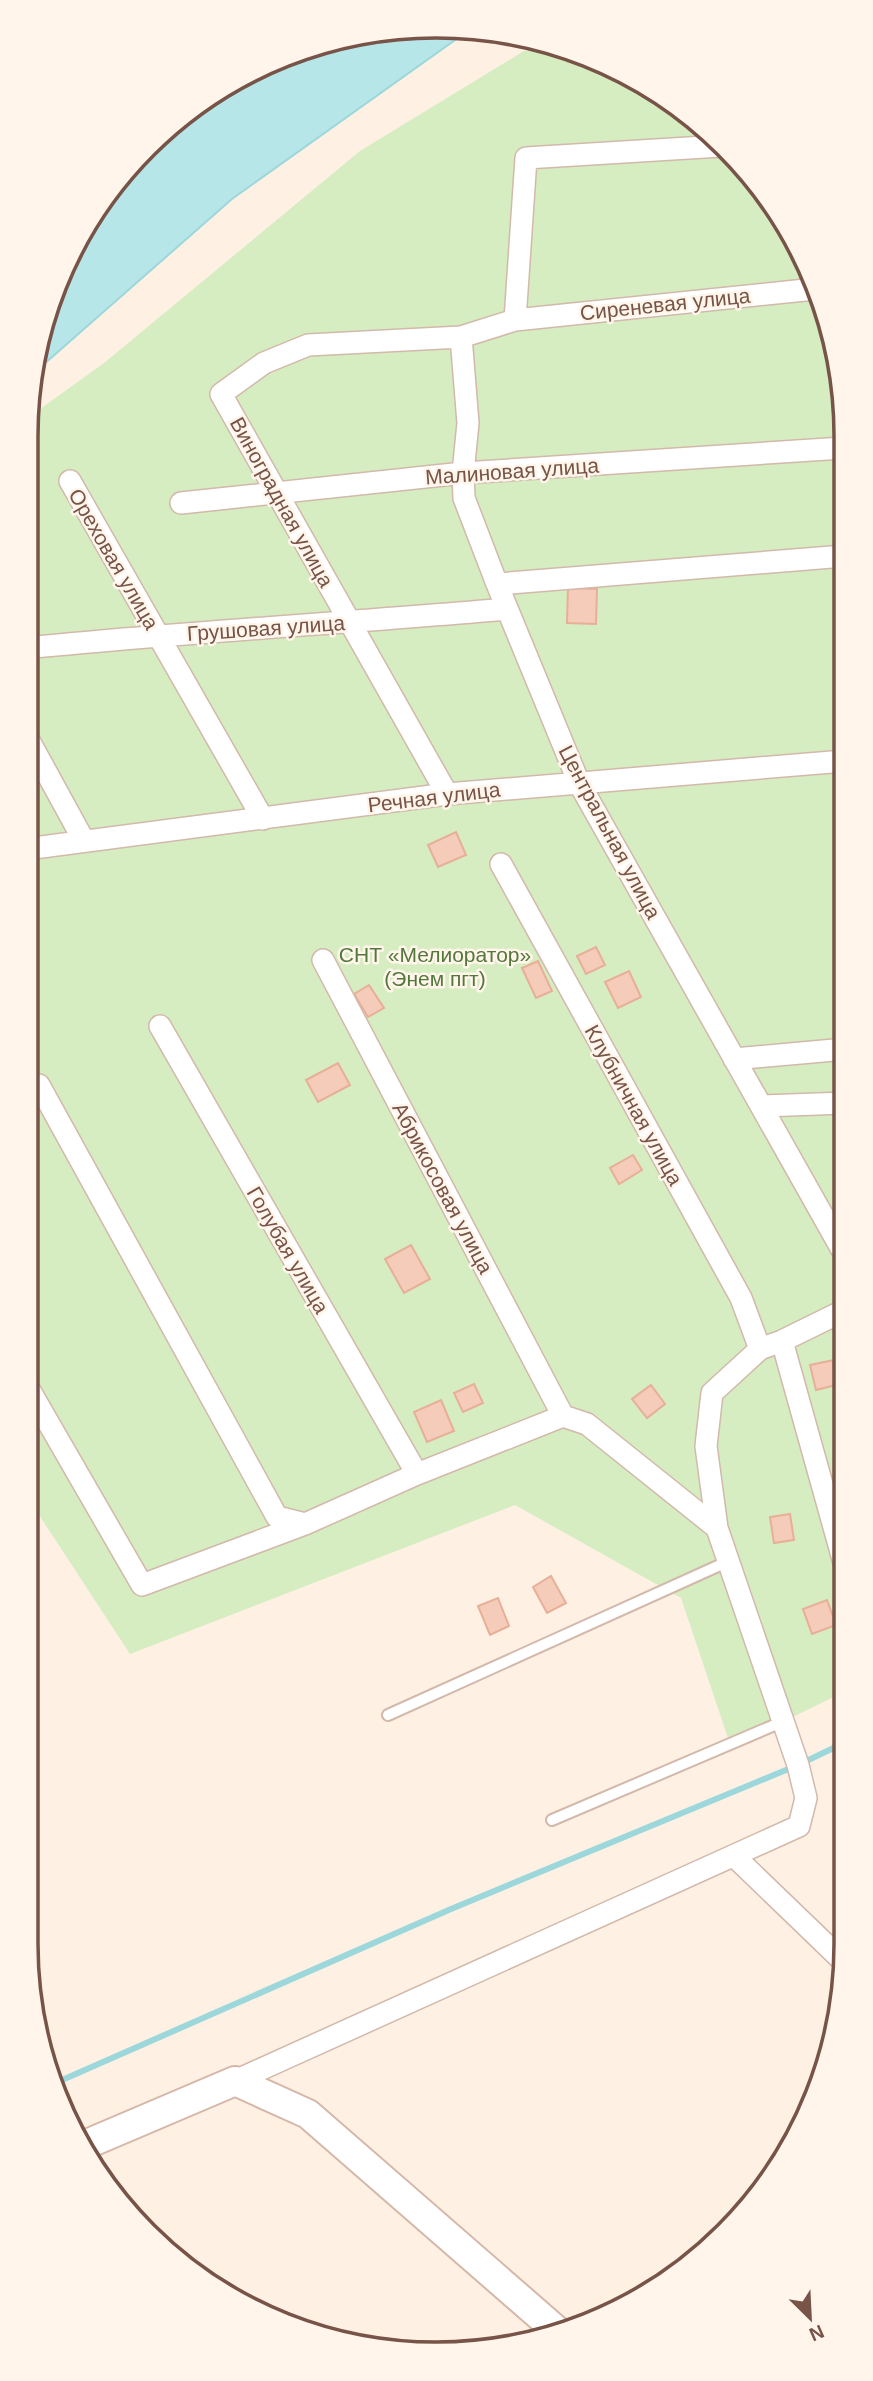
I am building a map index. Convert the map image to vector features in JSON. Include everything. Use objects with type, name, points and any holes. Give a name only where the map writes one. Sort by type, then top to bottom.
[{"type":"street","points":[[461,337],[516,320],[526,158],[709,147]]},
{"type":"street","name":"Сиреневая улица","points":[[516,320],[806,290]]},
{"type":"street","name":"Виноградная улица","points":[[447,794],[221,394],[264,363],[308,345],[461,337]]},
{"type":"street","name":"Центральная улица","points":[[461,337],[468,423],[463,473],[464,498],[496,584],[579,783],[834,1235]]},
{"type":"street","name":"Малиновая улица","points":[[181,503],[278,495],[463,473],[834,449]]},
{"type":"street","name":"Ореховая улица","points":[[70,481],[263,820]]},
{"type":"street","points":[[496,584],[834,557]]},
{"type":"street","name":"Грушовая улица","points":[[38,647],[506,608]]},
{"type":"street","points":[[38,757],[84,841]]},
{"type":"street","name":"Речная улица","points":[[38,847],[447,794],[834,762]]},
{"type":"street","name":"Клубничная улица","points":[[501,864],[741,1298],[760,1349]]},
{"type":"street","name":"Абрикосовая улица","points":[[323,960],[563,1416]]},
{"type":"street","name":"Голубая улица","points":[[160,1026],[417,1474]]},
{"type":"street","points":[[734,1059],[834,1050]]},
{"type":"street","points":[[38,1085],[276,1517],[305,1524]]},
{"type":"street","points":[[761,1106],[834,1103]]},
{"type":"street","points":[[91,2142],[235,2081],[799,1826],[806,1798],[784,1721],[717,1528],[706,1446],[712,1393],[760,1349],[834,1315]]},
{"type":"street","points":[[782,1341],[834,1527]]},
{"type":"street","points":[[38,1405],[142,1585],[305,1524],[417,1474],[563,1416],[587,1424],[717,1528]]},
{"type":"street","points":[[735,1857],[834,1952]]},
{"type":"street","points":[[235,2081],[308,2114],[551,2325]]},
{"type":"lane","points":[[388,1715],[729,1561]]},
{"type":"lane","points":[[552,1820],[784,1721]]},
{"type":"green space","name":"СНТ «Мелиоратор» (Энем пгт)","points":[[524,51],[540,52],[589,69],[636,92],[679,121],[736,174],[767,215],[793,260],[821,333],[834,410],[834,1697],[731,1747],[681,1598],[515,1505],[130,1654],[38,1513],[39,410],[104,363],[360,151]]},
{"type":"water","points":[[410,39],[457,39],[232,199],[45,363],[52,333],[69,284],[92,237],[137,174],[194,121],[260,80],[333,52]]},
{"type":"building","points":[[568,588],[597,589],[596,624],[567,623]]},
{"type":"building","points":[[456,832],[466,855],[438,867],[428,845]]},
{"type":"building","points":[[596,947],[605,965],[586,974],[577,956]]},
{"type":"building","points":[[538,961],[552,991],[536,998],[522,968]]},
{"type":"building","points":[[629,971],[641,997],[618,1008],[605,982]]},
{"type":"building","points":[[369,985],[384,1008],[368,1017],[354,994]]},
{"type":"building","points":[[338,1063],[350,1085],[318,1102],[306,1080]]},
{"type":"building","points":[[633,1155],[642,1170],[619,1184],[610,1168]]},
{"type":"building","points":[[411,1245],[430,1279],[404,1293],[385,1259]]},
{"type":"building","points":[[834,1360],[834,1386],[816,1390],[810,1365]]},
{"type":"building","points":[[474,1384],[483,1403],[463,1412],[454,1393]]},
{"type":"building","points":[[651,1385],[665,1404],[647,1418],[632,1399]]},
{"type":"building","points":[[441,1400],[454,1431],[427,1442],[414,1412]]},
{"type":"building","points":[[790,1514],[794,1540],[774,1543],[770,1517]]},
{"type":"building","points":[[551,1576],[566,1603],[547,1613],[533,1587]]},
{"type":"building","points":[[498,1598],[509,1626],[490,1635],[478,1606]]},
{"type":"building","points":[[827,1600],[834,1626],[812,1634],[803,1609]]},
{"type":"waterway","points":[[63,2080],[451,1909],[834,1748]]}]
